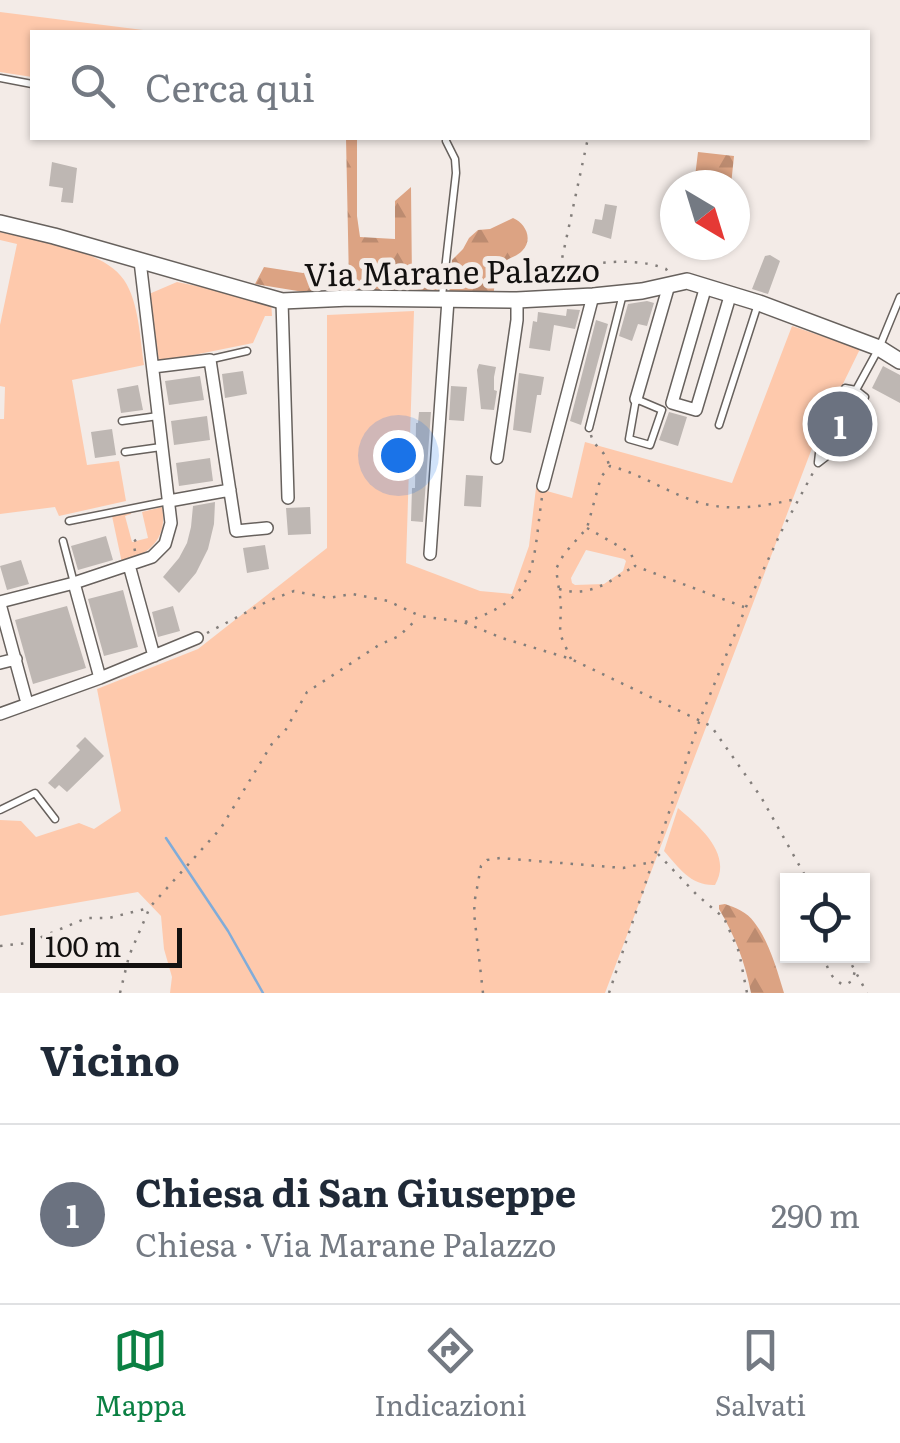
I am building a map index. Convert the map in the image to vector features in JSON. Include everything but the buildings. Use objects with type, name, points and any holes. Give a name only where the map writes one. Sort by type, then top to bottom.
[{"type":"main road","name":"Via Marane Palazzo","points":[[0,223],[282,300],[510,300],[624,293],[687,282],[759,303],[879,348],[900,361]]},
{"type":"street","points":[[27,704],[0,603],[152,557],[165,544],[172,524],[140,261]]},
{"type":"street","points":[[636,399],[669,285]]},
{"type":"street","points":[[706,286],[672,402],[696,410],[731,294]]},
{"type":"street","points":[[543,486],[593,296]]},
{"type":"street","points":[[282,300],[288,498]]},
{"type":"street","points":[[430,554],[445,300]]},
{"type":"street","points":[[497,458],[516,320],[510,300]]},
{"type":"street","points":[[153,366],[210,360],[236,531],[268,528]]},
{"type":"street","points":[[169,501],[230,490]]},
{"type":"street","points":[[134,563],[154,656]]},
{"type":"street","points":[[74,582],[100,678]]},
{"type":"street","points":[[0,714],[197,638]]},
{"type":"street","points":[[0,663],[16,659]]},
{"type":"lane","points":[[0,78],[30,84]]},
{"type":"lane","points":[[445,300],[456,174],[455,159],[446,140]]},
{"type":"lane","points":[[589,428],[624,293]]},
{"type":"lane","points":[[856,390],[900,297]]},
{"type":"lane","points":[[719,426],[759,303]]},
{"type":"lane","points":[[210,360],[247,352]]},
{"type":"lane","points":[[845,388],[856,390],[865,397],[841,445],[818,463],[821,436],[845,388]]},
{"type":"lane","points":[[636,399],[662,410],[650,446],[629,439],[636,399]]},
{"type":"lane","points":[[122,421],[159,416]]},
{"type":"lane","points":[[125,452],[163,447]]},
{"type":"lane","points":[[69,521],[169,501]]},
{"type":"lane","points":[[62,541],[74,582]]},
{"type":"lane","points":[[0,810],[35,794],[55,819]]},
{"type":"path","points":[[559,270],[588,140]]},
{"type":"path","points":[[510,300],[510,287],[532,277],[609,263],[656,265],[666,269],[669,285]]},
{"type":"path","points":[[589,428],[592,442],[606,454],[610,466]]},
{"type":"path","points":[[610,993],[700,719],[746,607],[818,463]]},
{"type":"path","points":[[610,466],[692,501],[734,508],[798,499]]},
{"type":"path","points":[[571,659],[560,634],[562,603],[556,569],[586,528],[601,477],[610,466]]},
{"type":"path","points":[[463,622],[493,613],[519,592],[530,575],[543,486]]},
{"type":"path","points":[[586,528],[631,553],[635,566]]},
{"type":"path","points":[[134,563],[134,542],[142,536]]},
{"type":"path","points":[[635,566],[746,607]]},
{"type":"path","points":[[559,589],[573,593],[600,588],[635,566]]},
{"type":"path","points":[[197,638],[268,600],[294,591],[328,598],[352,594],[388,601],[420,616],[463,622],[571,659],[711,726],[738,762],[803,873]]},
{"type":"path","points":[[120,993],[128,956],[150,908],[221,828],[307,692],[399,636],[420,616]]},
{"type":"path","points":[[657,852],[724,918],[738,952],[747,993]]},
{"type":"path","points":[[482,993],[474,912],[481,866],[487,860],[624,868],[654,862]]},
{"type":"path","points":[[0,946],[26,943],[87,918],[110,918],[150,908]]},
{"type":"path","points":[[826,963],[837,983],[844,985],[852,981],[856,971]]},
{"type":"path","points":[[852,963],[866,993]]},
{"type":"shaded area","points":[[0,12],[143,30],[30,30],[30,77],[0,72]]},
{"type":"shaded area","points":[[0,232],[85,253],[114,269],[129,289],[144,365],[72,380],[87,465],[119,461],[126,501],[59,516],[55,507],[0,514],[0,419],[4,419],[5,387],[0,386],[0,325],[17,244],[0,240]]},
{"type":"shaded area","points":[[177,282],[271,301],[272,316],[265,316],[253,343],[159,362],[149,294]]},
{"type":"shaded area","points":[[414,311],[406,563],[480,591],[512,594],[529,546],[536,488],[572,498],[585,442],[732,483],[792,326],[860,349],[814,443],[605,993],[170,993],[172,977],[161,916],[138,892],[0,916],[0,820],[21,821],[36,837],[79,823],[94,829],[121,811],[97,689],[198,649],[327,548],[327,315]],"holes":[[[586,550],[624,559],[623,571],[604,584],[572,583]]]},
{"type":"shaded area","points":[[162,507],[162,528],[155,543],[141,555],[122,563],[112,516],[131,512],[125,516],[132,542],[148,538],[142,512]]},
{"type":"shaded area","points":[[678,808],[717,852],[720,863],[715,885],[692,879],[664,851]]},
{"type":"green space","points":[[346,140],[357,140],[360,237],[395,239],[395,201],[411,187],[412,281],[441,291],[440,298],[330,295],[333,284],[349,282]]},
{"type":"green space","points":[[698,152],[734,156],[733,170],[696,170]]},
{"type":"green space","points":[[513,218],[524,227],[526,246],[500,268],[493,297],[449,296],[452,260],[469,238],[478,230]]},
{"type":"green space","points":[[264,267],[303,273],[312,270],[318,281],[316,294],[255,284]]},
{"type":"green space","points":[[719,905],[745,913],[759,930],[784,993],[751,993],[739,950],[719,909]]},
{"type":"waterway","points":[[166,838],[228,931],[263,993]]},
{"type":"place","name":"Chiesa di San Giuseppe","points":[[840,424]]}]
